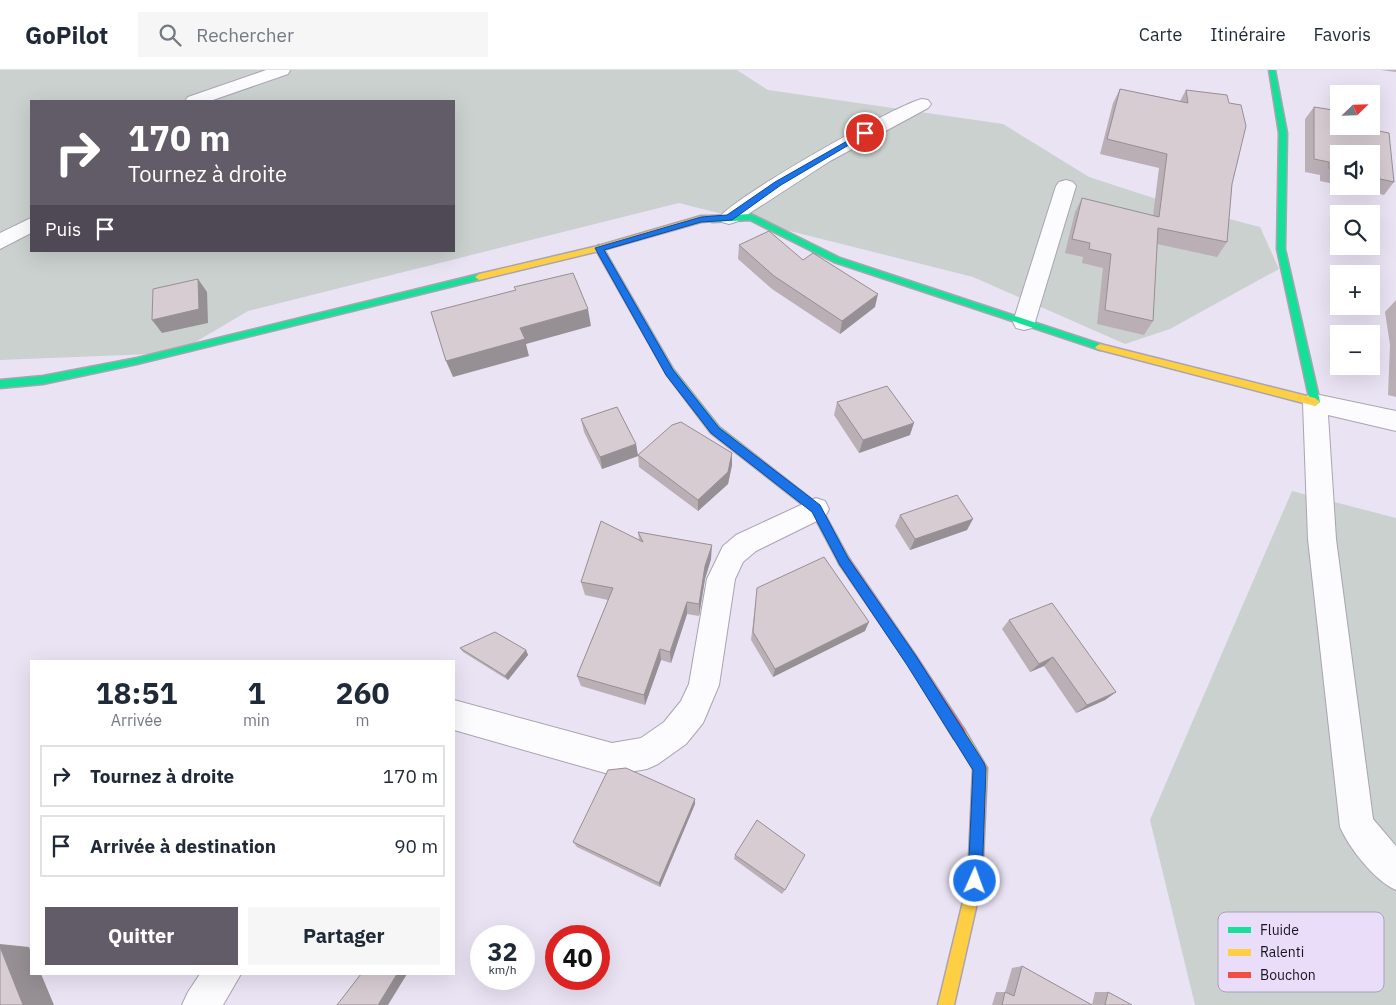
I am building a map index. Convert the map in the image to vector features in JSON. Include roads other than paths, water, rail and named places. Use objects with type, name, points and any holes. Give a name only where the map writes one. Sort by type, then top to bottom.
[{"type":"street","points":[[194,100],[235,70]]},
{"type":"street","points":[[196,100],[282,70]]},
{"type":"street","points":[[1272,70],[1284,133],[1281,249],[1315,403],[1322,539],[1357,827],[1396,872]]},
{"type":"street","points":[[729,218],[778,184],[851,141],[922,104]]},
{"type":"street","points":[[1024,322],[1066,186]]},
{"type":"street","points":[[0,384],[43,380],[137,361],[599,248],[701,219],[751,217],[838,260],[1118,353],[1315,403],[1396,421]]},
{"type":"street","points":[[0,242],[30,225]]},
{"type":"street","points":[[599,248],[670,372],[715,430],[816,508],[844,561],[912,660],[980,768],[975,881],[946,1005]]},
{"type":"street","points":[[455,715],[612,759],[647,753],[675,733],[692,712],[704,685],[721,579],[733,554],[746,543],[816,508]]},
{"type":"street","points":[[201,1005],[221,975]]}]
